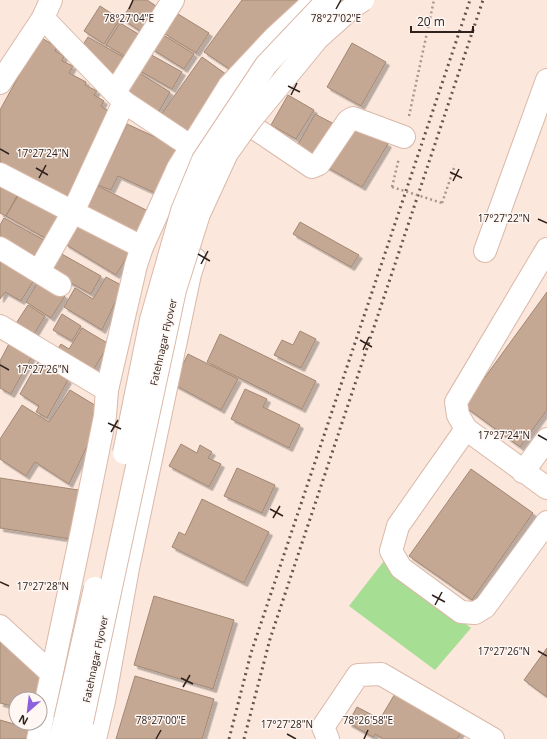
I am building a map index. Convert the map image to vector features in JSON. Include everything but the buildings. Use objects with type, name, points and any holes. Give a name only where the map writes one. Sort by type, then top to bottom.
[{"type":"street","points":[[39,271],[73,212],[120,97],[173,0]]},
{"type":"street","points":[[38,739],[105,416],[107,390],[136,266],[142,247],[190,146],[229,86],[270,43],[316,0]]},
{"type":"street","name":"Fatehnagar Flyover","points":[[71,730],[150,320],[182,210],[203,160],[266,65],[320,8],[330,0]]},
{"type":"street","name":"Fatehnagar Flyover","points":[[71,730],[175,290],[199,214],[227,153],[250,121],[318,38],[354,6],[363,0]]},
{"type":"street","points":[[0,83],[45,6],[120,97],[190,146]]},
{"type":"street","points":[[485,251],[547,80]]},
{"type":"street","points":[[218,103],[312,167],[319,164],[348,121],[353,118],[404,137]]},
{"type":"street","points":[[0,174],[142,247]]},
{"type":"street","points":[[95,739],[104,701],[128,568],[190,274],[214,202],[212,198],[174,177]]},
{"type":"street","points":[[0,248],[60,285]]},
{"type":"street","points":[[546,253],[456,402],[458,415],[466,429],[547,488]]},
{"type":"street","points":[[0,326],[107,390]]},
{"type":"street","points":[[466,429],[398,526],[391,552],[401,568],[461,612],[475,613],[485,606],[547,522]]},
{"type":"street","points":[[523,472],[547,439]]},
{"type":"street","points":[[0,626],[51,673]]},
{"type":"street","points":[[328,739],[323,727],[358,675],[381,674],[492,739]]},
{"type":"path","points":[[434,0],[392,186],[442,203],[455,165]]},
{"type":"green space","points":[[384,561],[471,628],[435,670],[349,606]]},
{"type":"railway","points":[[229,739],[251,653],[470,0]]},
{"type":"railway","points":[[244,739],[270,639],[483,0]]}]
